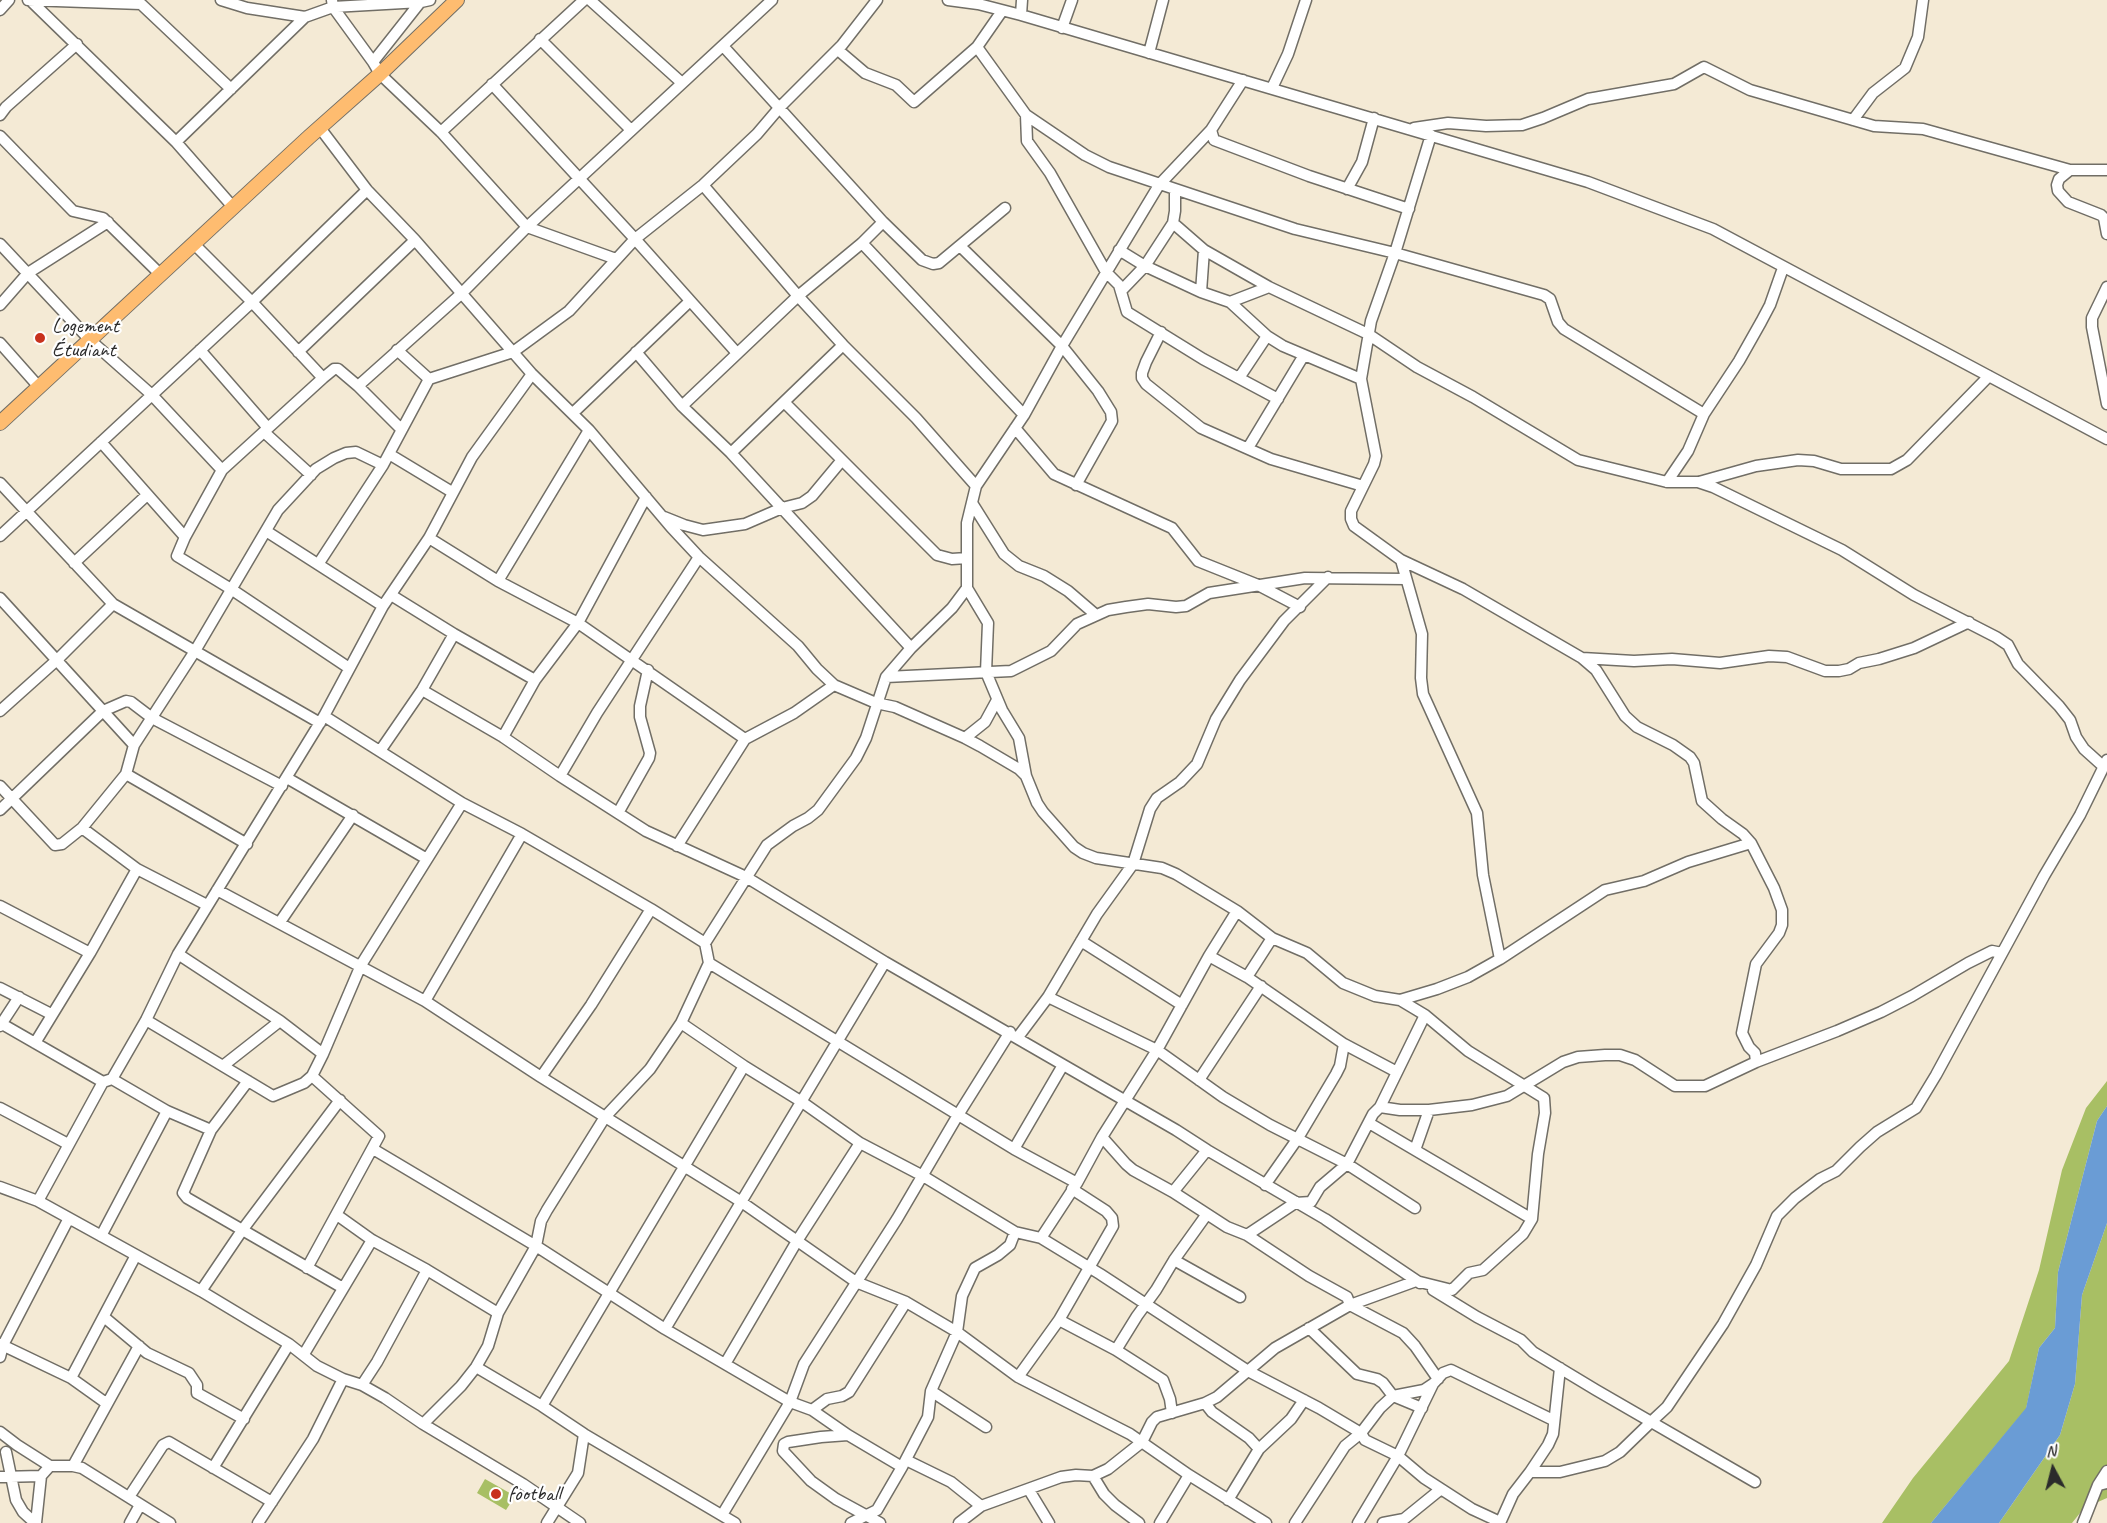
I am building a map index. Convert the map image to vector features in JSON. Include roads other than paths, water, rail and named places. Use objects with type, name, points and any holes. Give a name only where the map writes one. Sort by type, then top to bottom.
[{"type":"main road","points":[[0,423],[380,74],[457,0]]},
{"type":"street","points":[[0,10],[9,0]]},
{"type":"street","points":[[29,0],[141,2],[231,89]]},
{"type":"street","points":[[29,0],[176,142],[233,207]]},
{"type":"street","points":[[221,0],[247,8],[305,17]]},
{"type":"street","points":[[441,132],[584,0]]},
{"type":"street","points":[[590,0],[682,83]]},
{"type":"street","points":[[319,563],[389,454],[429,379],[513,352],[569,311],[635,239],[702,185],[757,134],[780,107],[838,50],[877,0]]},
{"type":"street","points":[[948,0],[978,4],[1021,15],[1411,129],[1588,182],[1713,229],[2107,440]]},
{"type":"street","points":[[1021,15],[1022,0]]},
{"type":"street","points":[[1062,28],[1072,0]]},
{"type":"street","points":[[1149,53],[1163,0]]},
{"type":"street","points":[[1272,88],[1288,54],[1306,0]]},
{"type":"street","points":[[1853,120],[1872,93],[1905,68],[1918,37],[1923,0]]},
{"type":"street","points":[[373,62],[424,1]]},
{"type":"street","points":[[176,142],[305,17],[333,4],[424,1]]},
{"type":"street","points":[[358,386],[461,294],[527,227],[723,46],[766,1]]},
{"type":"street","points":[[333,4],[380,74],[441,132],[527,227],[616,259]]},
{"type":"street","points":[[838,50],[865,73],[896,85],[914,102],[977,47],[1002,11]]},
{"type":"street","points":[[540,39],[631,130]]},
{"type":"street","points":[[2,107],[77,44]]},
{"type":"street","points":[[723,46],[883,222],[922,260],[933,264],[939,263],[1005,208]]},
{"type":"street","points":[[977,47],[1026,115],[1109,167],[1295,229],[1395,253],[1549,297],[1558,322],[1564,329],[1704,414]]},
{"type":"street","points":[[1411,129],[1448,123],[1522,125],[1588,99],[1674,84],[1704,67],[1750,90],[1874,126],[1923,129],[2070,170],[2107,170]]},
{"type":"street","points":[[959,1523],[981,1506],[1061,1477],[1094,1476],[1108,1469],[1142,1442],[1157,1417],[1205,1403],[1217,1397],[1275,1348],[1350,1305],[1416,1281],[1452,1290],[1469,1273],[1483,1270],[1524,1234],[1532,1219],[1544,1098],[1468,1051],[1425,1016],[1400,1000],[1375,996],[1343,983],[1307,953],[1272,938],[1237,911],[1162,868],[1096,858],[1074,847],[1043,812],[1026,776],[1019,738],[997,700],[986,672],[988,623],[967,588],[967,523],[976,486],[1024,414],[1159,185],[1210,130],[1242,80]]},
{"type":"street","points":[[492,84],[736,352]]},
{"type":"street","points":[[1026,115],[1027,141],[1050,173],[1106,272],[1119,285],[1126,312],[1203,359],[1278,399]]},
{"type":"street","points":[[1347,189],[1362,162],[1374,118]]},
{"type":"street","points":[[320,128],[367,190],[415,240],[532,374],[590,430],[671,527],[699,557],[798,646],[834,685],[876,703],[895,707],[965,738],[1019,769],[1026,776]]},
{"type":"street","points":[[1210,130],[1214,140],[1309,176],[1409,209]]},
{"type":"street","points":[[1431,135],[1395,253],[1378,296],[1368,334],[1361,379],[1376,456],[1351,511],[1351,519],[1354,526],[1401,560],[1462,589],[1582,658],[1596,670],[1625,716],[1637,727],[1690,757],[1694,763],[1702,801],[1751,843],[1774,888],[1783,918],[1779,933],[1756,964],[1745,1015],[1742,1033],[1755,1053],[1756,1062]]},
{"type":"street","points":[[0,136],[73,212],[83,215],[93,214],[104,218],[161,275]]},
{"type":"street","points":[[2070,170],[2059,179],[2058,192],[2068,202],[2101,215],[2104,218],[2107,234]]},
{"type":"street","points":[[702,185],[798,296],[916,418],[976,486]]},
{"type":"street","points":[[0,536],[252,302],[367,190]]},
{"type":"street","points":[[1121,291],[1145,266],[1173,223],[1175,190]]},
{"type":"street","points":[[0,305],[28,273],[108,222]]},
{"type":"street","points":[[682,406],[736,352],[862,243],[883,222]]},
{"type":"street","points":[[1173,223],[1204,250],[1269,287],[1368,334],[1417,367],[1473,397],[1578,460],[1667,482],[1698,482],[1756,466],[1798,460],[1814,461],[1841,469],[1892,469],[1907,460],[1989,376]]},
{"type":"street","points":[[298,352],[415,240]]},
{"type":"street","points":[[862,243],[1024,414]]},
{"type":"street","points":[[0,244],[90,340],[152,395],[222,470]]},
{"type":"street","points":[[194,244],[323,378]]},
{"type":"street","points":[[960,246],[1062,346],[1111,412],[1112,421],[1076,485]]},
{"type":"street","points":[[1119,250],[1145,266],[1201,292],[1230,302],[1267,336],[1283,346],[1361,379]]},
{"type":"street","points":[[1201,292],[1204,250]]},
{"type":"street","points":[[1667,482],[1688,451],[1704,414],[1739,361],[1761,322],[1783,268]]},
{"type":"street","points":[[2107,286],[2092,318],[2107,404]]},
{"type":"street","points":[[1230,302],[1269,287]]},
{"type":"street","points":[[573,413],[690,301]]},
{"type":"street","points":[[1161,332],[1142,374],[1146,384],[1208,433],[1271,459],[1363,486]]},
{"type":"street","points":[[1239,378],[1267,336]]},
{"type":"street","points":[[0,343],[39,387]]},
{"type":"street","points":[[731,453],[843,345]]},
{"type":"street","points":[[200,350],[266,430],[312,475]]},
{"type":"street","points":[[397,350],[429,379]]},
{"type":"street","points":[[636,352],[682,406],[731,453],[911,648]]},
{"type":"street","points":[[1248,448],[1304,355]]},
{"type":"street","points":[[349,668],[231,589],[178,558],[177,554],[222,470],[323,378],[336,369],[358,386],[401,429]]},
{"type":"street","points":[[38,1200],[68,1144],[146,1020],[178,954],[207,904],[247,844],[322,720],[383,606],[429,538],[452,492],[492,427],[532,374]]},
{"type":"street","points":[[784,402],[937,555],[952,559],[967,558]]},
{"type":"street","points":[[1015,428],[1054,474],[1172,528],[1198,561],[1258,585],[1300,607]]},
{"type":"street","points":[[498,581],[590,430]]},
{"type":"street","points":[[101,442],[185,537]]},
{"type":"street","points":[[0,786],[55,845],[62,844],[82,828],[126,774],[134,745],[195,651],[278,510],[312,475],[334,458],[356,452],[382,465]]},
{"type":"street","points":[[389,454],[452,492]]},
{"type":"street","points":[[663,516],[703,530],[745,524],[782,508],[802,503],[812,496],[842,460]]},
{"type":"street","points":[[1530,1472],[1560,1472],[1605,1461],[1620,1452],[1666,1407],[1724,1324],[1756,1265],[1777,1216],[1795,1198],[1836,1171],[1877,1132],[1916,1108],[2080,815],[2105,763],[2084,749],[2076,737],[2070,720],[2018,664],[2008,645],[1969,622],[1914,595],[1842,550],[1727,493],[1698,482]]},
{"type":"street","points":[[0,483],[113,604],[380,751],[462,803],[522,834],[705,943]]},
{"type":"street","points":[[74,563],[147,495]]},
{"type":"street","points":[[503,737],[535,680],[578,623],[646,497]]},
{"type":"street","points":[[972,503],[1004,554],[1019,566],[1044,576],[1068,591],[1096,615]]},
{"type":"street","points":[[266,531],[383,606]]},
{"type":"street","points":[[429,538],[498,581],[578,623],[745,739]]},
{"type":"street","points":[[560,776],[632,659],[699,557]]},
{"type":"street","points":[[1401,560],[1422,634],[1420,678],[1423,694],[1476,813],[1483,875],[1500,959]]},
{"type":"street","points":[[722,1515],[790,1402],[804,1364],[923,1176],[958,1115],[1014,1035],[1048,997],[1081,941],[1133,864],[1150,809],[1157,798],[1180,782],[1197,764],[1224,703],[1284,621],[1328,577]]},
{"type":"street","points":[[886,678],[1011,671],[1050,651],[1077,624],[1108,610],[1148,604],[1186,606],[1209,593],[1305,578],[1406,579]]},
{"type":"street","points":[[423,1424],[455,1393],[477,1367],[488,1346],[498,1313],[536,1246],[542,1221],[605,1117],[650,1069],[681,1023],[709,963],[705,943],[767,845],[818,810],[856,758],[866,738],[886,678],[911,648],[952,608],[967,588]]},
{"type":"street","points":[[391,595],[535,680]]},
{"type":"street","points":[[0,598],[4,611],[58,659],[134,745]]},
{"type":"street","points":[[0,711],[58,659],[113,604]]},
{"type":"street","points":[[1582,658],[1634,661],[1672,658],[1720,663],[1770,656],[1787,657],[1825,671],[1839,671],[1914,648],[1969,622]]},
{"type":"street","points":[[380,751],[422,690],[454,634]]},
{"type":"street","points":[[618,813],[649,758],[650,753],[640,717],[640,706],[648,670]]},
{"type":"street","points":[[677,846],[745,739],[794,713],[834,685]]},
{"type":"street","points":[[422,690],[503,737],[646,831],[746,878],[885,962],[1125,1099],[1325,1219],[1416,1281],[1521,1340],[1533,1352],[1755,1482]]},
{"type":"street","points":[[965,738],[985,722],[997,700]]},
{"type":"street","points":[[0,810],[103,711],[126,701],[132,702],[152,718],[352,815],[428,859]]},
{"type":"street","points":[[126,774],[247,844]]},
{"type":"street","points":[[146,1020],[225,1065],[273,1096],[304,1083],[312,1076],[323,1054],[361,965],[462,803]]},
{"type":"street","points":[[280,922],[352,815]]},
{"type":"street","points":[[82,828],[137,868],[207,904]]},
{"type":"street","points":[[425,1001],[522,834]]},
{"type":"street","points":[[1400,1000],[1468,977],[1500,959],[1605,890],[1644,880],[1688,862],[1751,843]]},
{"type":"street","points":[[35,1043],[90,953],[137,868]]},
{"type":"street","points":[[217,890],[425,1001],[541,1077],[684,1164],[856,1282],[906,1302],[957,1332],[1018,1377],[1130,1434],[1189,1475],[1266,1523]]},
{"type":"street","points":[[0,906],[90,953]]},
{"type":"street","points":[[541,1077],[591,1005],[651,909]]},
{"type":"street","points":[[1041,1238],[1075,1186],[1237,911]]},
{"type":"street","points":[[1247,977],[1272,938]]},
{"type":"street","points":[[1081,941],[1182,1005]]},
{"type":"street","points":[[1380,1107],[1429,1110],[1483,1103],[1507,1096],[1563,1062],[1578,1057],[1620,1055],[1635,1060],[1676,1086],[1705,1086],[1756,1062],[1881,1012],[1992,951],[2002,953]]},
{"type":"street","points":[[178,954],[280,1021],[323,1054]]},
{"type":"street","points":[[1209,956],[1261,986],[1344,1044],[1397,1072]]},
{"type":"street","points":[[664,1329],[885,962]]},
{"type":"street","points":[[709,963],[1075,1186],[1112,1218],[1113,1226],[1059,1320],[1018,1377]]},
{"type":"street","points":[[1199,1080],[1261,986]]},
{"type":"street","points":[[0,988],[51,1014]]},
{"type":"street","points":[[1048,997],[1156,1050],[1270,1125],[1347,1164],[1415,1208]]},
{"type":"street","points":[[19,998],[1,1025],[107,1081],[211,1130]]},
{"type":"street","points":[[1248,1235],[1295,1203],[1311,1202],[1320,1187],[1347,1164],[1373,1114],[1380,1107],[1425,1016]]},
{"type":"street","points":[[225,1065],[280,1021]]},
{"type":"street","points":[[681,1023],[860,1143],[923,1176],[1015,1232],[1041,1238],[1214,1347],[1248,1371],[1361,1433],[1365,1440],[1398,1456],[1424,1478],[1472,1509],[1500,1523],[1513,1494],[1530,1472],[1553,1434],[1560,1368]]},
{"type":"street","points":[[1265,1185],[1298,1138],[1340,1066],[1344,1044]]},
{"type":"street","points":[[1014,1149],[1063,1065]]},
{"type":"street","points":[[542,1406],[744,1066]]},
{"type":"street","points":[[307,1268],[379,1136],[312,1076]]},
{"type":"street","points":[[248,1081],[211,1130],[183,1193],[187,1198],[343,1288]]},
{"type":"street","points":[[201,1291],[243,1229],[340,1100]]},
{"type":"street","points":[[0,1108],[68,1144]]},
{"type":"street","points":[[1415,1150],[1429,1110]]},
{"type":"street","points":[[101,1236],[167,1111]]},
{"type":"street","points":[[1369,1123],[1532,1219]]},
{"type":"street","points":[[1102,1137],[1133,1170],[1173,1192],[1227,1227],[1248,1235],[1309,1276],[1347,1298],[1350,1305],[1403,1334],[1415,1346],[1435,1381]]},
{"type":"street","points":[[725,1364],[797,1241],[860,1143]]},
{"type":"street","points":[[373,1149],[536,1246],[664,1329],[790,1402],[812,1410],[848,1435],[904,1464],[951,1482],[981,1506]]},
{"type":"street","points":[[1173,1192],[1207,1150]]},
{"type":"street","points":[[0,1188],[38,1200],[201,1291],[289,1344],[317,1366],[343,1379],[362,1385],[385,1398],[423,1424],[557,1506],[580,1523]]},
{"type":"street","points":[[1116,1350],[1173,1260],[1207,1214]]},
{"type":"street","points":[[337,1215],[372,1240],[498,1313]]},
{"type":"street","points":[[0,1357],[2,1344],[69,1218]]},
{"type":"street","points":[[851,1523],[877,1510],[904,1464],[928,1417],[931,1391],[957,1332],[962,1296],[975,1268],[1010,1245],[1015,1232]]},
{"type":"street","points":[[303,1354],[372,1240]]},
{"type":"street","points":[[71,1378],[136,1255]]},
{"type":"street","points":[[1173,1260],[1240,1297]]},
{"type":"street","points":[[362,1385],[427,1270]]},
{"type":"street","points":[[812,1410],[827,1399],[849,1392],[906,1302]]},
{"type":"street","points":[[104,1317],[147,1353],[189,1373],[197,1385],[198,1393],[244,1419]]},
{"type":"street","points":[[1059,1320],[1116,1350],[1163,1380],[1172,1413]]},
{"type":"street","points":[[1309,1328],[1357,1374],[1377,1379],[1393,1396],[1422,1408]]},
{"type":"street","points":[[2,1344],[71,1378],[106,1403]]},
{"type":"street","points":[[213,1468],[289,1344]]},
{"type":"street","points":[[73,1466],[139,1346]]},
{"type":"street","points":[[477,1367],[584,1434],[735,1523]]},
{"type":"street","points":[[1295,1523],[1345,1446],[1361,1433],[1380,1408],[1393,1396],[1424,1390],[1443,1373],[1451,1370],[1553,1420]]},
{"type":"street","points":[[258,1523],[313,1439],[343,1379]]},
{"type":"street","points":[[1358,1523],[1398,1456],[1435,1381]]},
{"type":"street","points":[[931,1391],[986,1426]]},
{"type":"street","points":[[1228,1500],[1259,1449],[1292,1419],[1304,1400]]},
{"type":"street","points":[[1205,1403],[1212,1412],[1249,1438],[1259,1449]]},
{"type":"street","points":[[2,1434],[5,1478],[23,1512],[36,1523]]},
{"type":"street","points":[[2,1434],[50,1466],[81,1468],[170,1523]]},
{"type":"street","points":[[547,1523],[578,1473],[584,1434]]},
{"type":"street","points":[[848,1435],[788,1442],[784,1444],[783,1451],[811,1481],[880,1523]]},
{"type":"street","points":[[129,1497],[163,1445],[170,1442],[272,1502]]},
{"type":"street","points":[[36,1523],[41,1476],[50,1466]]},
{"type":"street","points":[[2083,1523],[2103,1484],[2107,1471]]},
{"type":"street","points":[[1160,1523],[1189,1475]]},
{"type":"street","points":[[5,1478],[41,1476]]},
{"type":"street","points":[[1094,1476],[1104,1494],[1139,1523]]},
{"type":"street","points":[[1383,1523],[1404,1521],[1441,1489]]},
{"type":"street","points":[[1029,1490],[1049,1523]]},
{"type":"street","points":[[130,1523],[140,1505]]},
{"type":"water","points":[[2107,1106],[2107,1223],[2082,1295],[2075,1384],[2060,1435],[1999,1523],[1931,1523],[2026,1408],[2039,1348],[2055,1328],[2058,1272],[2097,1121]]},
{"type":"place","name":"Logement Étudiant","points":[[40,338]]},
{"type":"place","name":"football","points":[[496,1494]]}]
